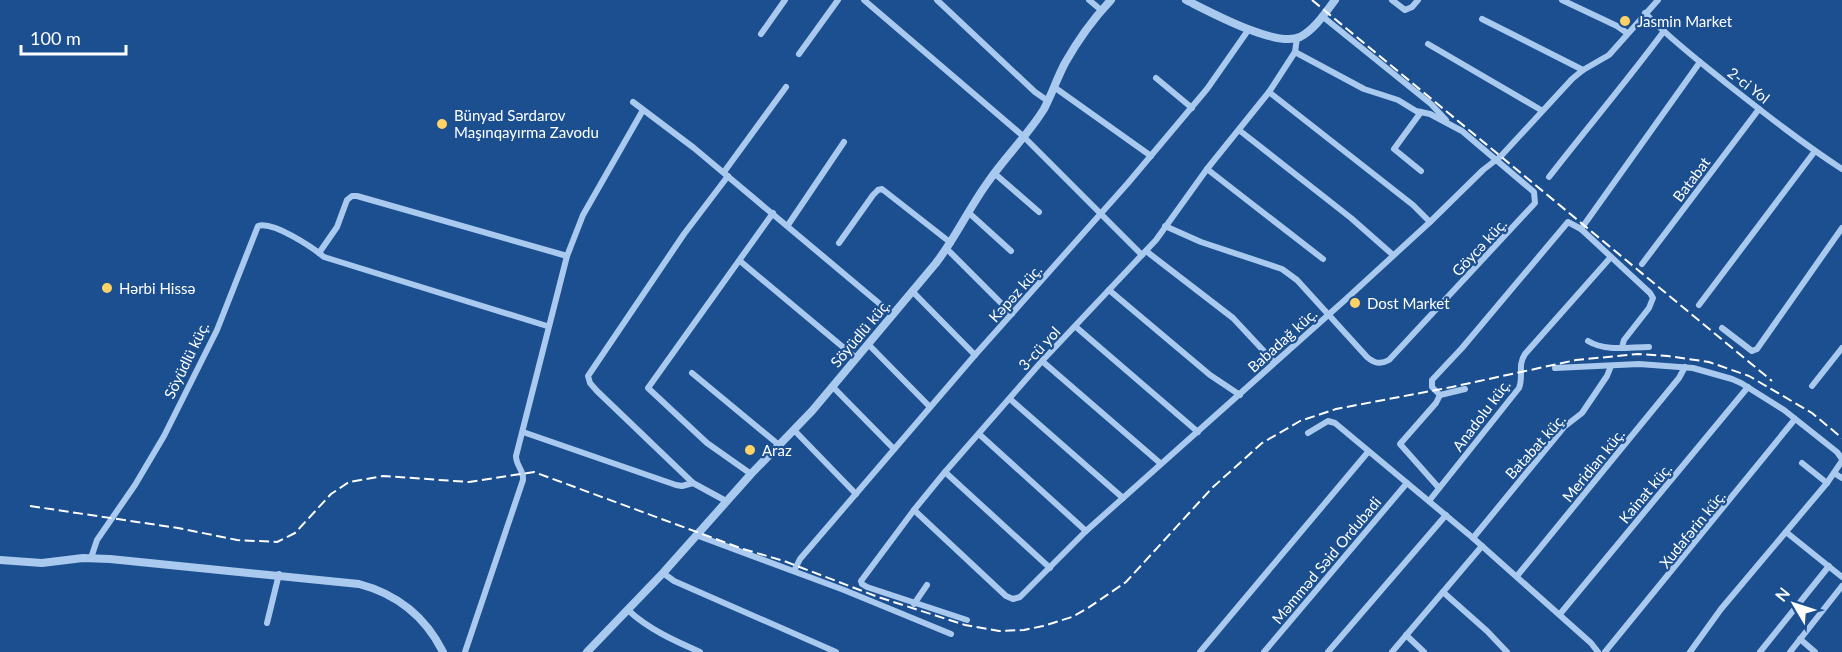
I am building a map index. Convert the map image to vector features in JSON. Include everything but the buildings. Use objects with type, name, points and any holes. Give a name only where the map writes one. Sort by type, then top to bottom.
[{"type":"street","points":[[761,34],[785,0]]},
{"type":"street","points":[[800,54],[838,0]]},
{"type":"street","points":[[864,0],[1023,136],[1101,215],[1144,253],[1233,318],[1274,362]]},
{"type":"street","points":[[937,0],[1035,92],[1048,101]]},
{"type":"street","points":[[1089,0],[1101,10]]},
{"type":"street","name":"Söyüdlü küç.","points":[[587,652],[663,573],[726,501],[833,387],[913,292],[949,246],[994,173],[1038,118],[1077,44],[1111,0]]},
{"type":"street","points":[[1186,0],[1274,39],[1297,38],[1308,31],[1335,0]]},
{"type":"street","points":[[1392,0],[1405,10],[1412,7],[1418,0]]},
{"type":"street","points":[[1562,0],[1627,33]]},
{"type":"street","name":"Babadağ küç.","points":[[914,510],[1006,596],[1013,600],[1020,597],[1086,531],[1160,463],[1240,395],[1505,152],[1541,110],[1582,70],[1609,55],[1658,0]]},
{"type":"street","name":"2-ci Yol","points":[[1645,13],[1700,62],[1815,152],[1842,169]]},
{"type":"street","points":[[1322,15],[1431,104],[1451,125]]},
{"type":"street","points":[[1482,19],[1582,70]]},
{"type":"street","name":"Kəpəz küç.","points":[[794,571],[800,559],[930,407],[1101,215],[1192,108],[1249,29]]},
{"type":"street","points":[[1549,177],[1621,89],[1664,31]]},
{"type":"street","name":"3-cü yol","points":[[967,620],[914,604],[867,587],[861,582],[945,472],[1042,361],[1144,253],[1166,226],[1269,92],[1295,52],[1297,38]]},
{"type":"street","points":[[1428,44],[1541,110]]},
{"type":"street","points":[[1295,52],[1364,89],[1398,100],[1451,125],[1476,141],[1496,159]]},
{"type":"street","points":[[1581,229],[1700,62]]},
{"type":"street","points":[[1156,78],[1192,108]]},
{"type":"street","points":[[726,501],[693,483],[597,391],[590,383],[588,376],[786,87]]},
{"type":"street","points":[[1054,87],[1151,156]]},
{"type":"street","points":[[1269,92],[1413,205],[1430,222]]},
{"type":"street","points":[[633,102],[694,147],[893,315]]},
{"type":"street","name":"Batabat","points":[[1642,264],[1759,108]]},
{"type":"street","points":[[465,652],[523,480],[524,473],[516,460],[567,256],[583,215],[644,110]]},
{"type":"street","points":[[1421,112],[1394,149],[1421,171]]},
{"type":"street","points":[[1239,130],[1335,205],[1393,255]]},
{"type":"street","points":[[788,225],[844,142]]},
{"type":"street","points":[[1699,305],[1815,152]]},
{"type":"street","name":"Göycə küç.","points":[[1166,226],[1201,242],[1282,269],[1297,280],[1371,360],[1382,363],[1389,360],[1531,208],[1536,198],[1534,192],[1496,159]]},
{"type":"street","points":[[1208,169],[1323,259]]},
{"type":"street","points":[[994,173],[1039,212]]},
{"type":"street","points":[[839,243],[873,195],[878,189],[882,189],[949,246],[1012,314]]},
{"type":"street","points":[[319,253],[337,227],[347,200],[352,196],[357,196],[567,256]]},
{"type":"street","points":[[968,212],[1011,251]]},
{"type":"street","points":[[751,474],[707,443],[648,388],[773,213]]},
{"type":"street","points":[[1440,395],[1432,387],[1432,380],[1462,348],[1568,222],[1581,229],[1653,298],[1649,308],[1624,340],[1622,346]]},
{"type":"street","name":"Söyüdlü küç.","points":[[91,558],[97,540],[135,485],[164,436],[217,330],[258,226],[267,224],[332,259],[548,326]]},
{"type":"street","points":[[1722,328],[1752,351],[1757,349],[1842,228]]},
{"type":"street","name":"Anadolu küç.","points":[[1429,501],[1519,388],[1520,362],[1525,354],[1610,258]]},
{"type":"street","points":[[740,261],[856,358]]},
{"type":"street","points":[[1109,290],[1210,375],[1240,395]]},
{"type":"street","points":[[913,292],[975,355]]},
{"type":"street","points":[[1076,327],[1198,432]]},
{"type":"street","points":[[1588,341],[1604,349],[1622,346],[1649,347]]},
{"type":"street","points":[[868,344],[930,407]]},
{"type":"street","points":[[1812,386],[1842,348]]},
{"type":"street","points":[[1042,361],[1160,463]]},
{"type":"street","points":[[1555,368],[1639,363],[1685,367],[1732,379],[1748,387],[1795,419],[1837,452],[1842,460],[1827,483],[1721,609],[1690,652]]},
{"type":"street","name":"Batabat küç.","points":[[1473,538],[1564,427],[1582,413],[1607,376],[1611,366]]},
{"type":"street","name":"Meridian küç.","points":[[1517,576],[1679,378],[1685,367]]},
{"type":"street","points":[[692,373],[779,445]]},
{"type":"street","points":[[833,387],[894,449]]},
{"type":"street","name":"Kainat küç.","points":[[1560,614],[1748,387]]},
{"type":"street","points":[[1440,395],[1465,389]]},
{"type":"street","points":[[1439,488],[1401,444],[1437,403],[1440,395]]},
{"type":"street","points":[[1010,399],[1123,498]]},
{"type":"street","name":"Xudafərin küç.","points":[[1605,652],[1795,419]]},
{"type":"street","points":[[1308,432],[1331,421],[1517,576],[1598,652]]},
{"type":"street","points":[[794,430],[856,494]]},
{"type":"street","points":[[523,432],[676,485],[693,483]]},
{"type":"street","points":[[979,434],[1086,531]]},
{"type":"street","points":[[1200,652],[1368,452]]},
{"type":"street","points":[[1802,463],[1827,483]]},
{"type":"street","points":[[945,472],[1050,568]]},
{"type":"street","points":[[1834,473],[1842,478]]},
{"type":"street","name":"Məmməd Səid Ordubadi","points":[[1264,652],[1407,483]]},
{"type":"street","points":[[1328,652],[1446,515]]},
{"type":"street","points":[[1786,532],[1842,576]]},
{"type":"street","points":[[696,536],[794,571],[951,634]]},
{"type":"street","points":[[1392,652],[1482,546]]},
{"type":"street","points":[[0,560],[50,562],[91,558],[279,574],[359,584],[388,594],[422,619],[443,652]]},
{"type":"street","points":[[1760,652],[1829,566]]},
{"type":"street","points":[[663,573],[674,581],[836,652]]},
{"type":"street","points":[[267,623],[279,574]]},
{"type":"street","points":[[914,604],[927,585]]},
{"type":"street","points":[[1790,652],[1842,586]]},
{"type":"street","points":[[1443,592],[1487,630],[1507,652]]},
{"type":"street","points":[[628,610],[662,633],[700,652]]},
{"type":"street","points":[[1406,635],[1424,652]]},
{"type":"street","points":[[1800,639],[1815,652]]},
{"type":"railway","points":[[1312,0],[1772,381]]},
{"type":"railway","points":[[30,506],[178,528],[237,540],[277,542],[295,533],[331,494],[349,482],[383,476],[469,482],[534,472],[878,597],[965,625],[999,631],[1024,630],[1043,626],[1072,617],[1088,608],[1126,582],[1212,488],[1262,443],[1300,421],[1336,409],[1576,360],[1638,354],[1709,362],[1749,376],[1812,413],[1842,438]]},
{"type":"place","name":"Jasmin Market","points":[[1625,21]]},
{"type":"place","name":"Bünyad Sərdarov Maşınqayırma Zavodu","points":[[442,124]]},
{"type":"place","name":"Hərbi Hissə","points":[[107,288]]},
{"type":"place","name":"Dost Market","points":[[1355,303]]},
{"type":"place","name":"Araz","points":[[750,450]]}]
